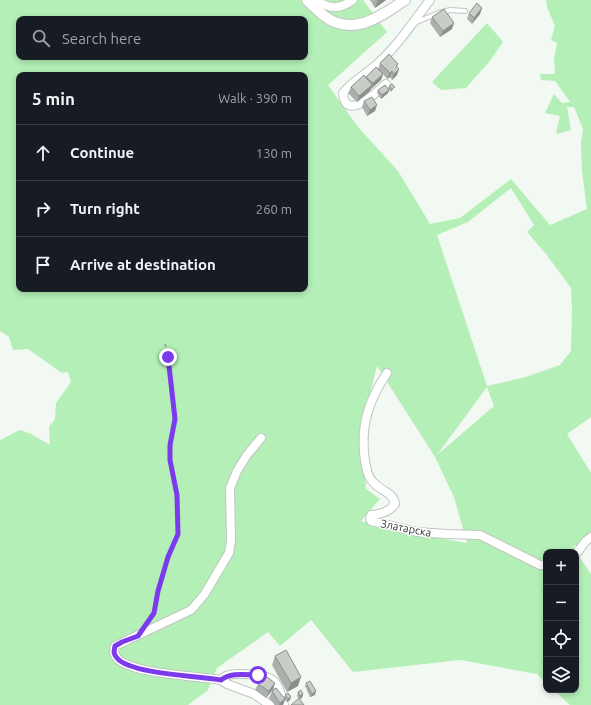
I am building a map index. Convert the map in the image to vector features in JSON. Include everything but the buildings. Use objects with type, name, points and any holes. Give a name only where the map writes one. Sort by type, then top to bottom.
[{"type":"street","points":[[307,0],[331,20],[341,24],[357,25],[373,20],[405,0]]},
{"type":"street","points":[[315,0],[334,8],[346,5],[353,0]]},
{"type":"street","points":[[386,84],[367,101],[359,105],[351,106],[346,104],[343,99],[343,93],[349,85],[376,65],[412,24],[430,0]]},
{"type":"street","name":"Златарска","points":[[386,373],[375,390],[366,418],[362,444],[367,474],[374,483],[395,499],[395,504],[391,509],[378,515],[371,515],[371,521],[418,532],[480,535],[504,545],[540,565],[543,564]]},
{"type":"street","points":[[261,438],[247,455],[237,471],[230,488],[231,540],[229,553],[204,595],[191,610],[138,636],[122,642],[115,646],[114,653],[117,659],[143,670],[221,680],[227,684],[254,694],[270,705]]},
{"type":"street","points":[[579,550],[591,537]]},
{"type":"street","points":[[221,680],[226,676],[234,674],[267,677],[274,680],[281,693],[284,705]]},
{"type":"lane","points":[[412,24],[450,10],[465,11]]},
{"type":"path","points":[[138,636],[154,613],[158,591],[168,557],[178,534],[177,495],[170,460],[170,445],[175,419],[165,343]]},
{"type":"green space","points":[[0,0],[363,0],[387,32],[328,85],[358,127],[398,171],[430,224],[460,218],[511,179],[550,225],[587,209],[582,171],[581,144],[583,129],[574,107],[567,107],[571,130],[556,134],[560,116],[545,113],[554,94],[562,103],[570,102],[555,81],[541,80],[540,74],[555,74],[554,59],[557,43],[551,40],[555,26],[547,7],[546,0],[591,0],[591,417],[567,434],[591,473],[591,537],[573,547],[574,549],[543,549],[543,680],[537,674],[460,660],[353,672],[311,620],[280,646],[268,632],[217,668],[208,690],[188,705],[0,705],[0,440],[20,430],[31,434],[50,445],[49,427],[55,419],[56,403],[71,382],[68,372],[62,373],[28,349],[13,350],[9,337],[0,331]],"holes":[[[511,188],[534,225],[527,232],[546,254],[571,288],[571,351],[560,365],[526,377],[487,386],[437,235],[468,222]],[[377,366],[435,457],[454,497],[467,543],[427,536],[361,521],[380,499],[366,489],[361,430]],[[487,387],[494,406],[437,455]]]},
{"type":"green space","points":[[487,23],[503,42],[489,62],[466,88],[441,90],[432,82]]},
{"type":"green space","points":[[579,556],[591,574],[591,705],[570,705],[557,693],[579,693]]},
{"type":"route","points":[[168,357],[175,419],[170,445],[170,460],[177,495],[178,534],[168,557],[158,591],[154,613],[138,636],[115,646],[114,653],[117,659],[143,670],[221,680],[226,676],[234,674],[258,675]]}]
